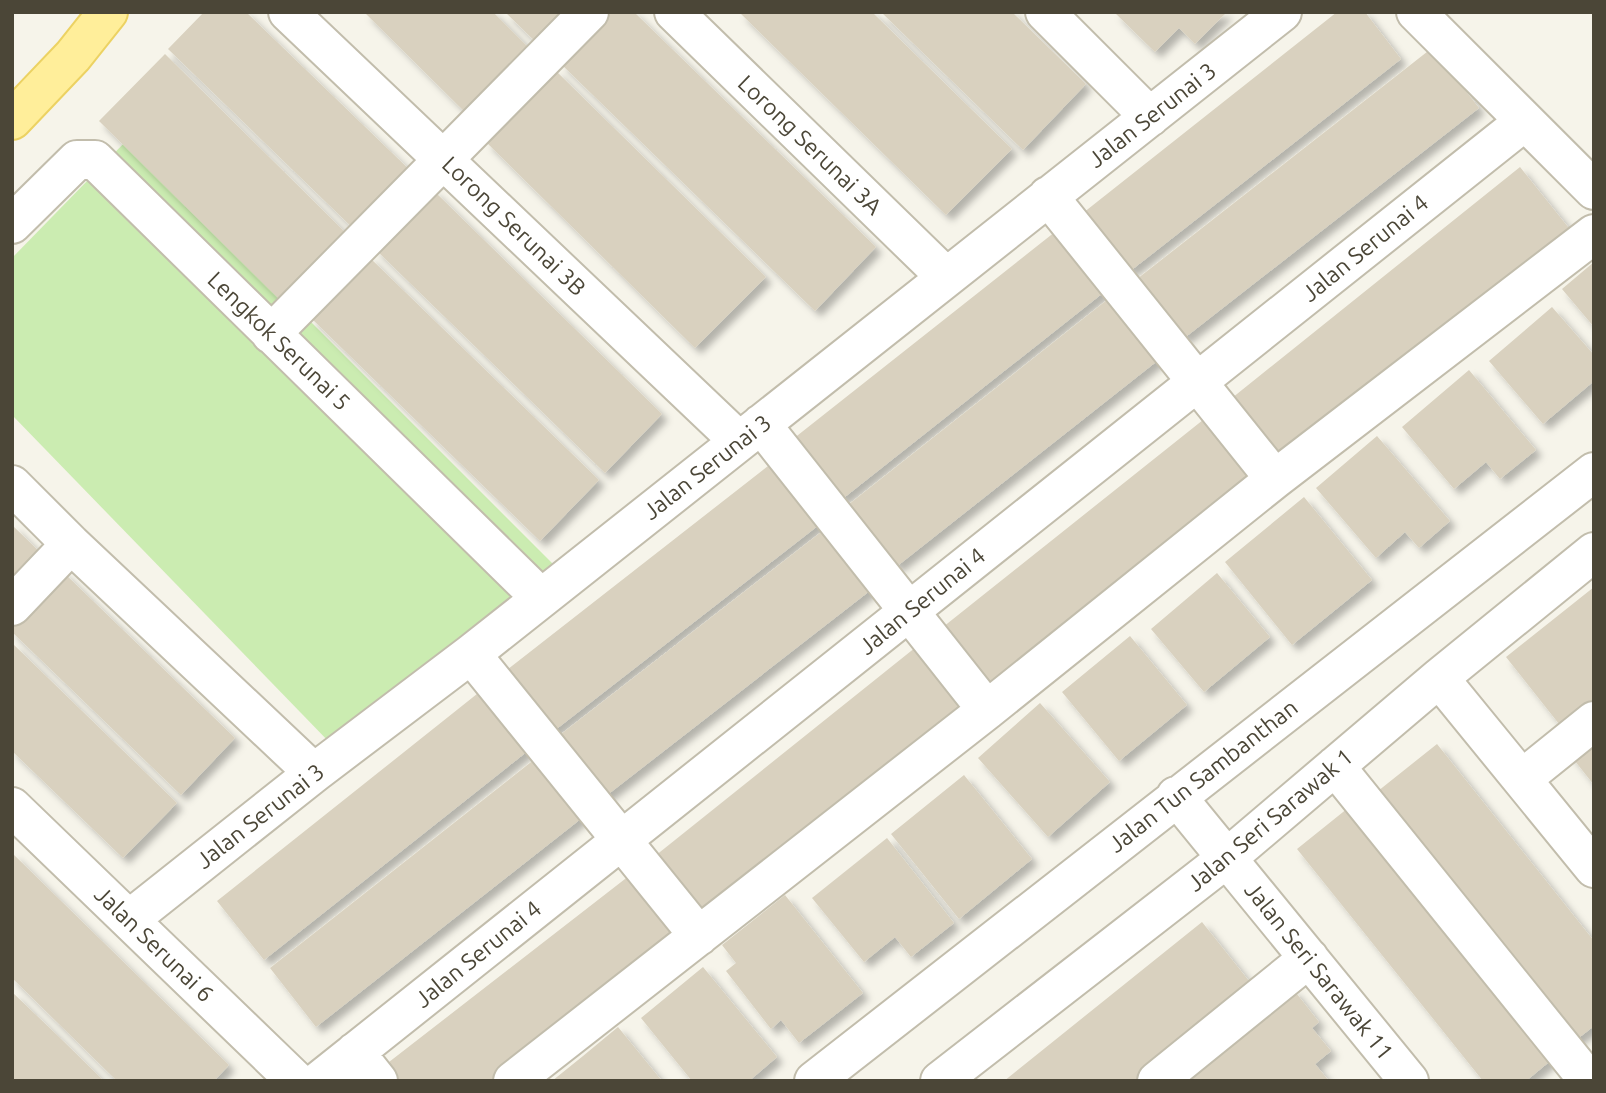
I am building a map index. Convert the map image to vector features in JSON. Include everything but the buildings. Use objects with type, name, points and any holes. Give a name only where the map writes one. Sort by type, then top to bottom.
[{"type":"main road","points":[[12,120],[30,89],[72,56],[108,12]]},
{"type":"street","name":"Lorong Serunai 3B","points":[[288,12],[443,159],[750,432],[909,611],[986,709]]},
{"type":"street","points":[[271,334],[589,12]]},
{"type":"street","name":"Lorong Serunai 3A","points":[[674,12],[946,277]]},
{"type":"street","points":[[1045,12],[1150,117]]},
{"type":"street","name":"Jalan Serunai 3","points":[[130,919],[314,772],[471,654],[1282,12]]},
{"type":"street","points":[[1416,12],[1594,190]]},
{"type":"street","name":"Jalan Serunai 4","points":[[319,1081],[367,1067],[622,840],[1525,121]]},
{"type":"street","name":"Lengkok Serunai 5","points":[[12,224],[77,160],[95,160],[541,598]]},
{"type":"street","points":[[1048,196],[1275,479]]},
{"type":"street","points":[[513,1081],[1275,479],[1594,234]]},
{"type":"street","name":"Jalan Tun Sambanthan","points":[[814,1081],[1594,472]]},
{"type":"street","points":[[12,485],[71,544],[314,772]]},
{"type":"street","points":[[12,606],[71,544]]},
{"type":"street","name":"Jalan Seri Sarawak 1","points":[[940,1081],[1227,858],[1439,678],[1594,552]]},
{"type":"street","points":[[471,654],[699,936]]},
{"type":"street","points":[[1439,678],[1594,868]]},
{"type":"street","points":[[1522,779],[1594,721]]},
{"type":"street","points":[[1335,766],[1579,1069]]},
{"type":"street","name":"Jalan Seri Sarawak 11","points":[[1176,796],[1309,958],[1393,1075]]},
{"type":"street","name":"Jalan Serunai 6","points":[[12,807],[296,1081]]},
{"type":"street","points":[[1157,1081],[1309,958]]},
{"type":"green space","points":[[128,139],[561,572],[333,746],[12,415],[12,258]]}]
